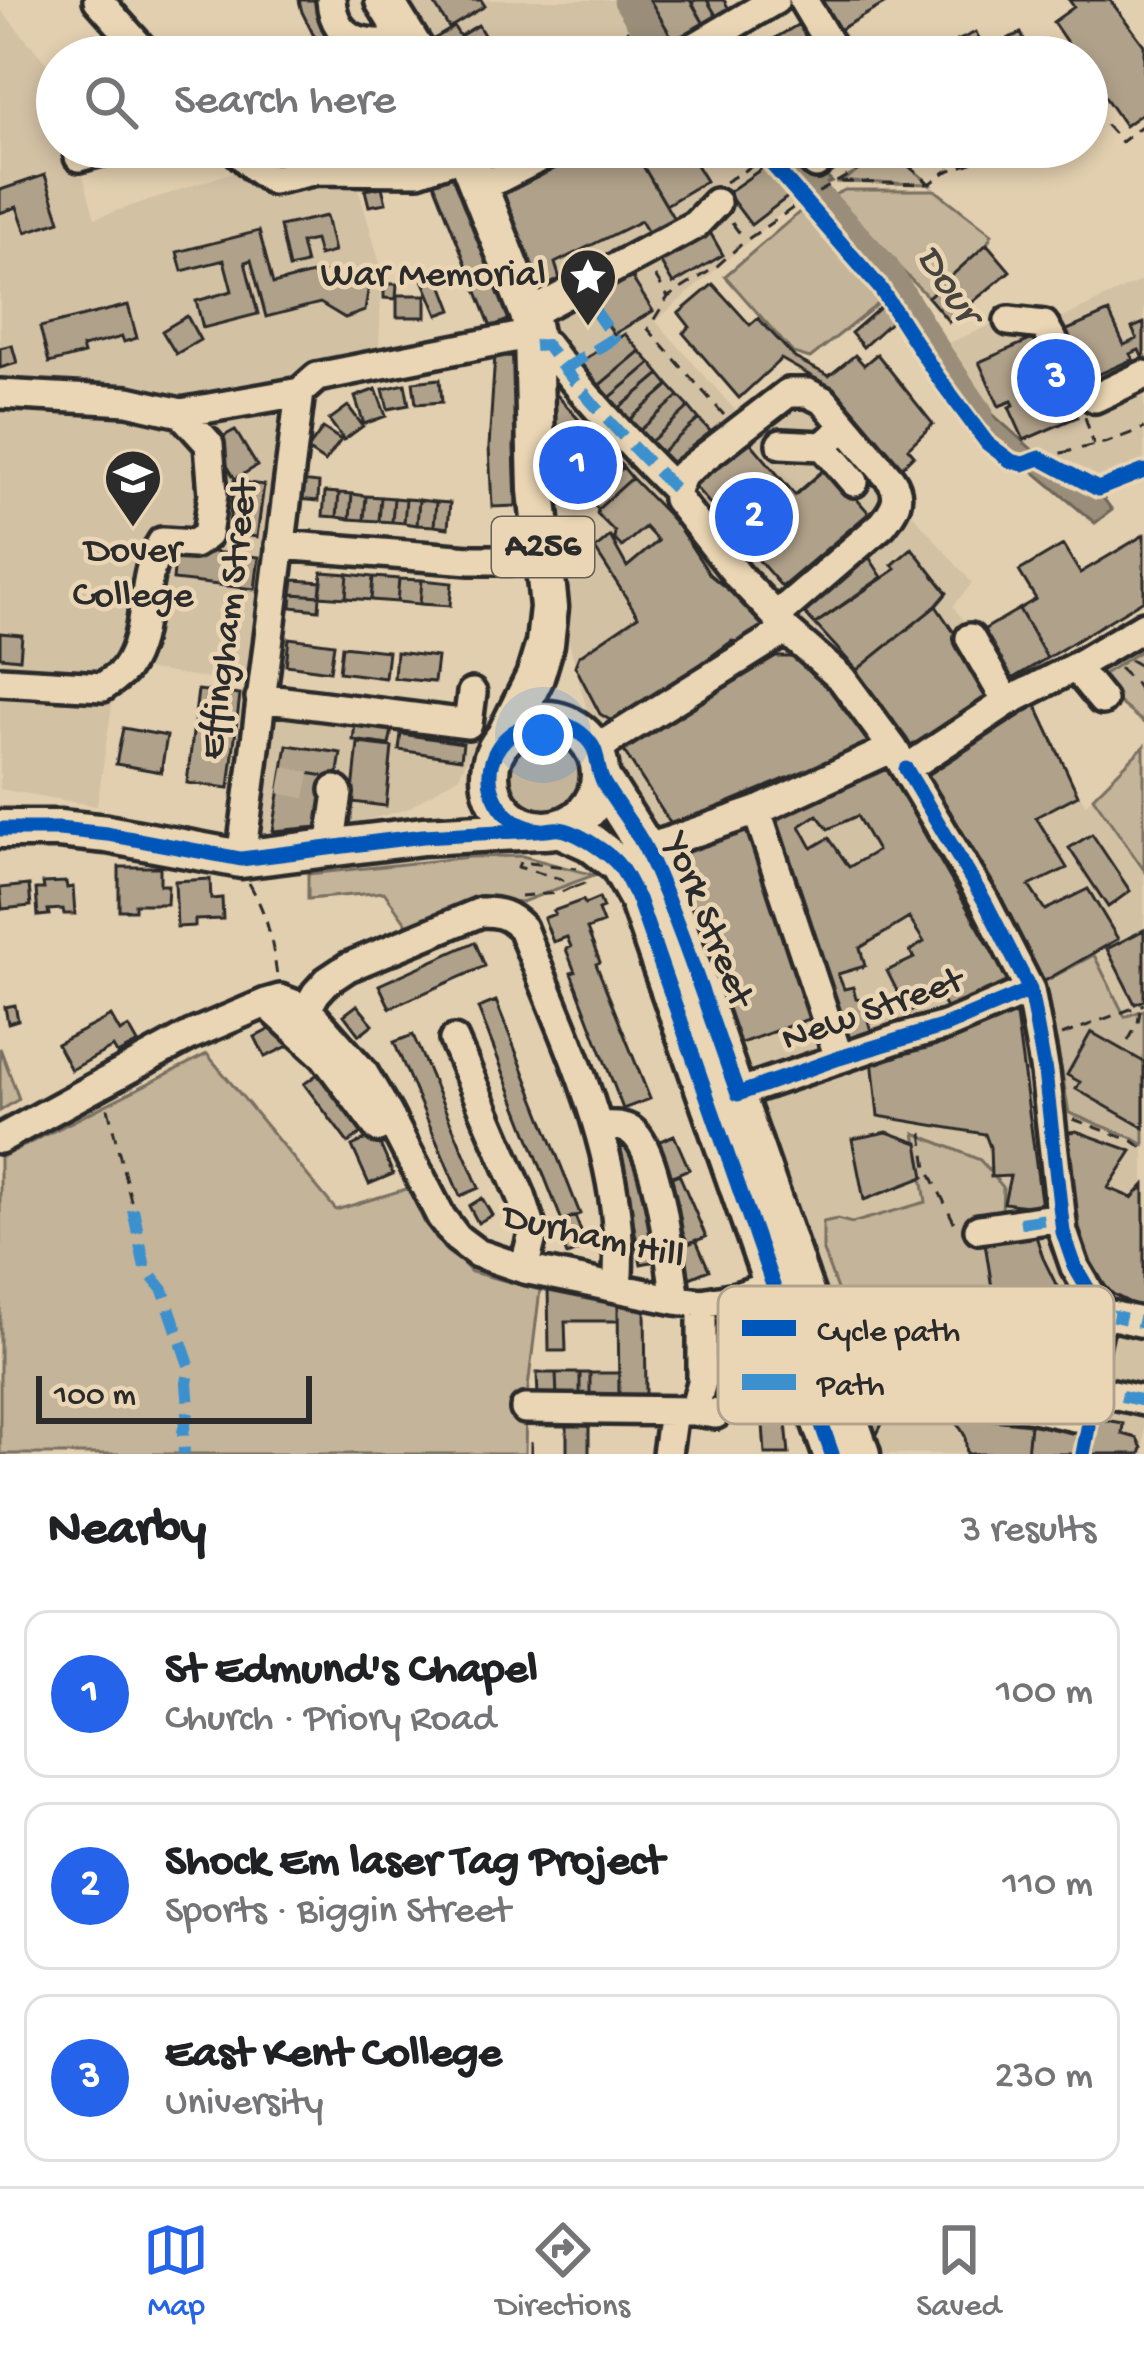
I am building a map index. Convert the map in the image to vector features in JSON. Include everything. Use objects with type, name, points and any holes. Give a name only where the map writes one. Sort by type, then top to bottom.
[{"type":"main road","points":[[384,0],[406,36]]},
{"type":"main road","name":"A256","points":[[472,168],[532,331],[537,490],[549,608],[535,677],[498,751]]},
{"type":"main road","points":[[4,822],[107,834],[243,868],[331,848],[423,836],[550,829],[585,814],[594,802],[598,764],[572,727],[544,720],[515,729],[476,792],[423,836]]},
{"type":"main road","points":[[498,751],[490,778],[500,807],[524,826],[550,829]]},
{"type":"main road","name":"York Street","points":[[598,764],[646,848],[672,911],[772,1285]]},
{"type":"main road","name":"York Street","points":[[550,829],[590,842],[620,866],[638,899],[796,1286]]},
{"type":"main road","name":"York Street","points":[[821,1424],[832,1454]]},
{"type":"main road","name":"York Street","points":[[849,1424],[861,1454]]},
{"type":"street","points":[[98,0],[130,36]]},
{"type":"street","points":[[331,0],[341,28],[351,36]]},
{"type":"street","points":[[719,36],[775,0]]},
{"type":"street","points":[[803,0],[824,36]]},
{"type":"street","points":[[254,168],[272,180],[317,170],[435,168]]},
{"type":"street","points":[[480,168],[498,179],[520,168]]},
{"type":"street","points":[[0,394],[128,400],[181,413],[300,392],[317,377],[532,331],[640,254],[695,225],[716,203]]},
{"type":"street","points":[[1010,321],[1044,325],[1081,389],[1095,398],[1144,375]]},
{"type":"street","points":[[532,331],[618,434],[676,490]]},
{"type":"street","name":"Effingham Street","points":[[243,868],[250,776],[300,392]]},
{"type":"street","points":[[598,764],[781,623],[883,524],[906,492],[824,401],[808,393],[788,393],[683,474],[677,499],[739,578],[781,623],[842,680],[900,759],[984,900],[1040,1043],[1061,1217],[1075,1267],[1086,1286]]},
{"type":"street","points":[[0,681],[103,687],[125,669],[139,635],[152,558],[162,542],[194,544],[207,536],[213,494],[209,444],[218,406]]},
{"type":"street","points":[[181,413],[209,444]]},
{"type":"street","points":[[781,444],[823,446],[845,426]]},
{"type":"street","points":[[823,446],[854,482]]},
{"type":"street","points":[[280,545],[470,566],[544,560]]},
{"type":"street","points":[[646,848],[900,759],[1007,702],[1042,698],[1086,660],[1144,626]]},
{"type":"street","points":[[970,638],[1007,702]]},
{"type":"street","points":[[1086,660],[1102,700]]},
{"type":"street","points":[[260,698],[468,724],[472,693]]},
{"type":"street","points":[[250,776],[281,780]]},
{"type":"street","points":[[331,848],[335,790]]},
{"type":"street","points":[[757,811],[839,1058]]},
{"type":"street","points":[[0,1139],[191,1035],[273,1001],[308,1009],[327,981],[349,967],[481,912],[496,912],[510,916],[522,928],[599,1126],[618,1237],[617,1288]]},
{"type":"street","name":"New Street","points":[[723,1098],[945,1026],[1020,993]]},
{"type":"street","points":[[273,1001],[324,1056],[377,1125],[399,1172]]},
{"type":"street","name":"Durham Hill","points":[[308,1009],[363,1072],[425,1190],[457,1238],[477,1253],[524,1269],[689,1302],[718,1299]]},
{"type":"street","points":[[454,1040],[521,1196],[532,1233],[524,1269]]},
{"type":"street","points":[[599,1126],[623,1126],[635,1133],[648,1154],[689,1302],[702,1382],[694,1412],[667,1454]]},
{"type":"street","points":[[979,1228],[1061,1217]]},
{"type":"street","points":[[1114,1316],[1144,1323]]},
{"type":"street","points":[[1114,1394],[1144,1401]]},
{"type":"street","points":[[525,1409],[694,1412]]},
{"type":"path","points":[[1108,127],[1121,142],[1144,124]]},
{"type":"path","points":[[716,203],[716,188],[748,168]]},
{"type":"path","points":[[737,430],[648,329],[668,297],[803,201],[863,168]]},
{"type":"path","points":[[911,168],[929,184]]},
{"type":"path","points":[[840,182],[929,184],[957,168]]},
{"type":"path","points":[[793,185],[818,218]]},
{"type":"path","points":[[640,254],[668,297]]},
{"type":"path","points":[[1023,464],[1144,428]]},
{"type":"path","points":[[537,490],[574,476],[590,477],[593,459],[618,434]]},
{"type":"path","points":[[1040,458],[1059,468]]},
{"type":"path","points":[[1086,660],[1144,684]]},
{"type":"path","points":[[1135,683],[1144,697]]},
{"type":"path","points":[[572,887],[561,879],[518,867],[520,862],[578,868]]},
{"type":"path","points":[[243,868],[271,931],[273,1001]]},
{"type":"path","points":[[518,896],[559,893],[590,881]]},
{"type":"path","points":[[1040,1043],[1142,1004]]},
{"type":"path","points":[[1128,1041],[1142,1004]]},
{"type":"path","points":[[101,1083],[133,1209]]},
{"type":"path","points":[[1049,1110],[1144,1149]]},
{"type":"path","points":[[922,1132],[927,1167],[960,1234],[979,1228]]},
{"type":"path","points":[[694,1412],[718,1413]]},
{"type":"shaded area","points":[[394,0],[620,0],[647,36],[416,36]]},
{"type":"shaded area","name":"Dover College","points":[[0,9],[36,51],[36,168],[81,168],[95,218],[237,171],[264,196],[323,184],[358,187],[382,271],[379,347],[298,371],[284,394],[245,684],[118,665],[97,806],[0,789]]},
{"type":"shaded area","points":[[477,168],[765,168],[797,200],[656,321],[742,418],[793,375],[972,583],[953,606],[973,635],[1144,535],[1144,600],[1006,684],[1086,804],[1093,797],[1144,873],[1144,1454],[871,1454],[860,1424],[1114,1424],[1114,1286],[811,1286],[659,864],[586,707],[542,539],[547,396]]},
{"type":"shaded area","points":[[787,168],[817,168],[832,182],[811,190]]},
{"type":"shaded area","points":[[863,168],[911,168],[930,184],[840,182]]},
{"type":"shaded area","points":[[845,190],[935,190],[992,234],[987,244],[928,297],[830,197]]},
{"type":"shaded area","points":[[834,197],[913,291],[990,412],[1112,510],[1095,523],[984,430],[883,269],[821,204]]},
{"type":"shaded area","points":[[803,209],[883,300],[810,358],[793,353],[725,276]]},
{"type":"shaded area","points":[[1144,279],[1144,464],[1097,482],[1051,455],[1034,452],[990,412],[946,344],[1011,317],[1052,323]]},
{"type":"shaded area","points":[[1144,649],[1144,723],[1092,681]]},
{"type":"shaded area","points":[[274,714],[476,740],[459,776],[407,809],[346,826],[263,833]]},
{"type":"shaded area","points":[[545,737],[574,749],[586,778],[574,807],[545,819],[516,807],[504,778],[516,749]]},
{"type":"shaded area","points":[[1144,746],[1144,870],[1093,797]]},
{"type":"shaded area","points":[[522,856],[594,875],[522,902],[474,898],[412,931],[384,892],[308,899],[308,874]]},
{"type":"shaded area","points":[[1094,955],[1125,1017],[1144,1010],[1144,1145],[1069,1113],[1042,983]]},
{"type":"shaded area","points":[[0,1048],[19,1099],[0,1111]]},
{"type":"shaded area","points":[[207,1054],[336,1210],[409,1188],[425,1224],[471,1272],[540,1290],[525,1454],[0,1454],[0,1158]]},
{"type":"shaded area","points":[[915,1133],[980,1160],[1003,1187],[1001,1237],[986,1244],[992,1286],[836,1286],[823,1251],[823,1222],[852,1223],[926,1202]]},
{"type":"building","points":[[299,0],[322,0],[359,36],[314,36]]},
{"type":"building","points":[[432,0],[481,0],[485,6],[449,28]]},
{"type":"building","points":[[650,0],[690,0],[704,24],[683,36],[671,36]]},
{"type":"building","points":[[707,0],[717,17],[704,24],[692,2]]},
{"type":"building","points":[[707,0],[724,0],[729,9],[717,17]]},
{"type":"building","points":[[824,0],[891,0],[830,35],[813,6]]},
{"type":"building","points":[[1069,0],[1110,0],[1144,45],[1144,112],[1125,126],[1108,101],[1108,36],[1063,36],[1053,22],[1074,7]]},
{"type":"building","points":[[799,24],[806,36],[779,36]]},
{"type":"building","points":[[478,25],[484,35],[482,36],[460,36]]},
{"type":"building","points":[[454,27],[460,36],[439,36]]},
{"type":"building","points":[[550,168],[644,168],[678,226],[653,241],[641,221],[555,263],[561,282],[537,293],[501,195]]},
{"type":"building","points":[[644,168],[698,168],[706,181],[666,205]]},
{"type":"building","points":[[765,168],[789,196],[751,225],[727,193]]},
{"type":"building","points":[[454,169],[513,318],[491,327],[432,178]]},
{"type":"building","points":[[45,175],[60,221],[26,232],[17,207],[0,213],[0,190]]},
{"type":"building","points":[[382,187],[386,203],[369,206],[365,190]]},
{"type":"building","points":[[326,216],[334,252],[319,256],[315,240],[301,243],[306,264],[289,268],[280,226]]},
{"type":"building","points":[[707,227],[723,255],[673,284],[657,256]]},
{"type":"building","points":[[259,231],[273,284],[320,272],[370,278],[365,311],[345,318],[320,303],[266,317],[251,260],[245,262],[258,314],[203,328],[196,301],[232,291],[224,260],[182,271],[177,252]]},
{"type":"building","points":[[987,244],[1010,271],[949,322],[928,297]]},
{"type":"building","points":[[437,271],[452,310],[438,315],[422,277]]},
{"type":"building","points":[[629,273],[653,311],[614,334],[588,296]]},
{"type":"building","points":[[384,284],[397,284],[396,299],[384,298]]},
{"type":"building","points":[[713,284],[750,325],[758,318],[795,358],[829,376],[855,355],[864,365],[877,354],[933,424],[908,448],[914,455],[900,469],[892,465],[825,384],[781,359],[739,398],[683,333],[690,327],[679,313]]},
{"type":"building","points":[[397,295],[426,295],[426,317],[397,317]]},
{"type":"building","points":[[128,305],[137,338],[82,347],[84,354],[49,363],[40,327]]},
{"type":"building","points":[[883,305],[895,318],[863,347],[851,333]]},
{"type":"building","points":[[1109,312],[1124,345],[1137,339],[1132,328],[1144,323],[1144,361],[1139,350],[1130,354],[1133,359],[1088,379],[1062,381],[1077,417],[1024,440],[1009,407],[1012,401],[999,406],[979,362],[1042,335],[1079,363],[1065,331]]},
{"type":"building","points":[[187,316],[200,340],[176,354],[162,331]]},
{"type":"building","points":[[625,334],[640,351],[596,388],[576,364]]},
{"type":"building","points":[[12,345],[17,363],[0,368],[0,348]]},
{"type":"building","points":[[640,351],[651,363],[607,400],[596,388]]},
{"type":"building","points":[[495,355],[519,357],[516,506],[492,507],[489,447]]},
{"type":"building","points":[[651,363],[660,374],[616,411],[607,400]]},
{"type":"building","points":[[660,374],[669,385],[626,423],[616,411]]},
{"type":"building","points":[[440,379],[442,402],[416,404],[413,382]]},
{"type":"building","points":[[405,384],[409,405],[388,409],[383,389]]},
{"type":"building","points":[[669,385],[679,396],[636,434],[626,423]]},
{"type":"building","points":[[376,389],[386,416],[364,424],[355,397]]},
{"type":"building","points":[[556,394],[603,447],[592,458],[567,455],[564,443],[541,437],[539,398]]},
{"type":"building","points":[[679,396],[689,407],[646,446],[636,434]]},
{"type":"building","points":[[348,406],[363,426],[344,440],[329,420]]},
{"type":"building","points":[[689,407],[699,419],[656,457],[646,446]]},
{"type":"building","points":[[699,419],[711,432],[667,471],[656,457]]},
{"type":"building","points":[[323,428],[341,440],[325,462],[307,450]]},
{"type":"building","points":[[235,430],[257,466],[235,479],[213,442]]},
{"type":"building","points":[[745,436],[795,495],[828,466],[869,513],[782,587],[691,482]]},
{"type":"building","points":[[607,450],[614,458],[593,477],[596,459]]},
{"type":"building","points":[[567,455],[592,458],[589,476],[564,472]]},
{"type":"building","points":[[614,458],[623,467],[588,500],[577,489]]},
{"type":"building","points":[[623,467],[632,478],[598,509],[588,500]]},
{"type":"building","points":[[632,478],[676,523],[710,575],[760,616],[765,626],[760,635],[732,641],[618,725],[600,714],[575,666],[579,656],[638,616],[595,549],[610,536],[627,567],[658,541],[645,527],[622,547],[597,514]]},
{"type":"building","points":[[234,481],[264,485],[257,537],[228,533]]},
{"type":"building","points":[[300,481],[319,483],[318,501],[298,499]]},
{"type":"building","points":[[325,492],[339,493],[337,517],[323,516]]},
{"type":"building","points":[[339,493],[352,494],[350,519],[337,517]]},
{"type":"building","points":[[352,494],[366,496],[364,520],[350,519]]},
{"type":"building","points":[[366,496],[381,497],[379,521],[364,520]]},
{"type":"building","points":[[381,497],[394,498],[392,522],[379,521]]},
{"type":"building","points":[[394,498],[406,499],[404,523],[392,522]]},
{"type":"building","points":[[406,499],[419,500],[417,525],[404,523]]},
{"type":"building","points":[[419,500],[436,502],[434,526],[417,525]]},
{"type":"building","points":[[436,502],[450,503],[448,528],[434,526]]},
{"type":"building","points":[[577,521],[588,551],[552,562],[544,531]]},
{"type":"building","points":[[1144,535],[1144,600],[1047,658],[1019,609],[1036,599],[1019,571],[1063,545],[1080,573]]},
{"type":"building","points":[[176,548],[259,557],[255,589],[173,580]]},
{"type":"building","points":[[912,548],[947,593],[857,670],[815,624],[896,569],[892,565]]},
{"type":"building","points":[[867,554],[882,577],[815,624],[802,610]]},
{"type":"building","points":[[322,572],[348,574],[346,598],[320,596]]},
{"type":"building","points":[[348,574],[373,577],[371,600],[346,598]]},
{"type":"building","points":[[373,577],[399,579],[397,602],[371,600]]},
{"type":"building","points":[[399,579],[422,580],[420,604],[397,602]]},
{"type":"building","points":[[294,580],[322,582],[320,596],[292,594]]},
{"type":"building","points":[[422,580],[452,583],[450,606],[420,604]]},
{"type":"building","points":[[292,594],[320,596],[319,610],[291,607]]},
{"type":"building","points":[[936,606],[993,701],[909,748],[883,706],[860,682],[857,670]]},
{"type":"building","points":[[1019,609],[1047,658],[1005,683],[973,636]]},
{"type":"building","points":[[0,633],[22,635],[20,659],[0,657]]},
{"type":"building","points":[[289,638],[334,644],[330,671],[286,665]]},
{"type":"building","points":[[342,646],[388,651],[385,678],[339,672]]},
{"type":"building","points":[[396,652],[437,657],[434,682],[394,678]]},
{"type":"building","points":[[776,657],[792,657],[834,692],[869,744],[672,826],[622,748]]},
{"type":"building","points":[[198,690],[240,695],[229,788],[187,783]]},
{"type":"building","points":[[1036,705],[1078,795],[1036,817],[1067,868],[1029,886],[1045,910],[1088,889],[1118,939],[1041,983],[1013,925],[925,777]]},
{"type":"building","points":[[355,724],[392,729],[389,745],[353,740]]},
{"type":"building","points":[[123,728],[167,736],[161,772],[116,764]]},
{"type":"building","points":[[401,734],[463,743],[461,759],[399,750]]},
{"type":"building","points":[[358,743],[392,747],[386,806],[352,802]]},
{"type":"building","points":[[287,745],[341,753],[337,778],[283,769]]},
{"type":"building","points":[[882,760],[1011,984],[952,1019],[933,985],[919,995],[923,1005],[908,1013],[887,971],[914,958],[910,951],[924,942],[909,918],[860,948],[865,966],[838,974],[844,989],[853,987],[856,999],[862,1000],[872,1034],[849,1041],[841,1037],[761,817]],"holes":[[[817,815],[828,829],[857,816],[877,851],[849,867],[829,838],[812,848],[800,826]]]},
{"type":"building","points":[[283,769],[337,778],[329,826],[273,831]]},
{"type":"building","points":[[746,821],[817,1016],[733,1046],[668,852]]},
{"type":"building","points":[[1092,834],[1130,891],[1108,907],[1069,848]]},
{"type":"building","points":[[119,867],[160,867],[160,885],[168,885],[167,904],[135,904],[135,910],[119,910]]},
{"type":"building","points":[[210,879],[211,899],[222,898],[223,919],[195,920],[195,926],[177,927],[175,881]]},
{"type":"building","points":[[66,882],[67,888],[73,887],[75,914],[64,914],[63,909],[38,916],[36,889],[44,889],[43,883]]},
{"type":"building","points":[[29,885],[31,906],[2,909],[0,888]]},
{"type":"building","points":[[599,898],[603,923],[587,929],[600,962],[596,964],[650,1099],[623,1109],[571,973],[575,972],[566,949],[571,947],[567,937],[553,942],[544,918]]},
{"type":"building","points":[[1144,930],[1144,1000],[1135,1004],[1107,949]]},
{"type":"building","points":[[475,942],[485,966],[390,1008],[379,985]]},
{"type":"building","points":[[496,1001],[580,1214],[562,1221],[478,1008]]},
{"type":"building","points":[[1014,1001],[1042,1208],[1004,1203],[1010,1176],[991,1177],[985,1134],[878,1116],[872,1059]]},
{"type":"building","points":[[15,1005],[18,1020],[8,1023],[5,1007]]},
{"type":"building","points":[[357,1005],[373,1024],[359,1035],[344,1015]]},
{"type":"building","points":[[111,1016],[120,1032],[129,1027],[138,1043],[117,1054],[113,1047],[71,1070],[57,1044]]},
{"type":"building","points":[[278,1025],[288,1046],[265,1057],[255,1037]]},
{"type":"building","points":[[1091,1032],[1144,1062],[1144,1128],[1076,1089],[1080,1082],[1067,1075]]},
{"type":"building","points":[[413,1035],[479,1188],[460,1196],[394,1042]]},
{"type":"building","points":[[327,1067],[371,1126],[348,1143],[304,1084]]},
{"type":"building","points":[[1076,1131],[1132,1151],[1108,1188],[1132,1198],[1144,1185],[1144,1310],[1114,1295],[1114,1286],[1105,1286],[1093,1273],[1080,1248],[1063,1133]]},
{"type":"building","points":[[887,1132],[918,1143],[924,1177],[864,1200],[852,1139]]},
{"type":"building","points":[[376,1135],[393,1174],[369,1184],[352,1146]]},
{"type":"building","points":[[674,1135],[689,1169],[670,1177],[655,1143]]},
{"type":"building","points":[[634,1146],[656,1261],[641,1264],[619,1148]]},
{"type":"building","points":[[679,1174],[706,1237],[688,1244],[661,1181]]},
{"type":"building","points":[[482,1198],[492,1215],[478,1223],[469,1206]]},
{"type":"building","points":[[575,1216],[587,1247],[567,1255],[555,1224]]},
{"type":"building","points":[[1036,1236],[1057,1286],[992,1286],[985,1243]]},
{"type":"building","points":[[696,1240],[709,1270],[690,1278],[678,1248]]},
{"type":"building","points":[[548,1286],[618,1300],[618,1321],[565,1321],[566,1351],[549,1351]]},
{"type":"building","points":[[618,1300],[645,1306],[646,1396],[619,1396]]},
{"type":"building","points":[[537,1373],[556,1373],[557,1397],[538,1397]]},
{"type":"building","points":[[556,1373],[580,1373],[580,1397],[557,1397]]},
{"type":"building","points":[[580,1373],[590,1373],[590,1396],[580,1397]]},
{"type":"building","points":[[590,1373],[619,1373],[619,1396],[590,1396]]},
{"type":"building","points":[[567,1416],[589,1416],[589,1454],[567,1454]]},
{"type":"building","points":[[1123,1423],[1122,1434],[1137,1438],[1142,1448],[1140,1454],[1087,1454],[1091,1424]]},
{"type":"building","points":[[763,1424],[786,1424],[789,1454],[765,1454]]},
{"type":"building","points":[[867,1424],[882,1424],[874,1440]]},
{"type":"building","points":[[957,1424],[1030,1424],[1027,1454],[967,1454]]},
{"type":"building","points":[[1030,1424],[1079,1431],[1075,1454],[1027,1454]]},
{"type":"waterway","name":"Dour","points":[[630,0],[652,36]]},
{"type":"waterway","name":"Dour","points":[[789,168],[883,269],[977,414]]},
{"type":"tunnel","points":[[281,780],[335,790]]},
{"type":"marked path","points":[[564,369],[614,338],[579,288]]},
{"type":"marked path","points":[[534,346],[546,345],[608,420],[676,490]]},
{"type":"marked path","points":[[133,1209],[145,1268],[163,1290],[190,1368],[184,1454]]},
{"type":"marked path","points":[[1020,1223],[1061,1217]]},
{"type":"marked path","points":[[1114,1316],[1144,1323]]},
{"type":"marked path","points":[[1114,1394],[1144,1401]]},
{"type":"cycle path","points":[[775,168],[880,288],[987,443],[1011,461],[1023,464],[1040,458],[1098,489],[1144,471]]},
{"type":"cycle path","points":[[773,1286],[638,899],[620,867],[592,844],[566,830],[534,829],[510,817],[490,781],[499,746],[529,724],[547,721],[566,725],[590,742],[604,784],[661,883],[738,1094],[945,1026],[1030,990]]},
{"type":"cycle path","points":[[906,769],[984,900],[1030,990],[1045,1072],[1063,1232],[1086,1286]]},
{"type":"cycle path","points":[[0,829],[107,834],[241,859],[423,836],[536,830]]},
{"type":"cycle path","points":[[822,1424],[832,1454]]},
{"type":"cycle path","points":[[1083,1454],[1088,1424]]},
{"type":"place","name":"War Memorial","points":[[588,328]]},
{"type":"place","name":"East Kent College","points":[[1056,378]]},
{"type":"place","name":"St Edmund's Chapel","points":[[578,465]]},
{"type":"place","name":"Shock Em laser Tag Project","points":[[754,517]]},
{"type":"place","name":"Dover College","points":[[133,529]]}]
